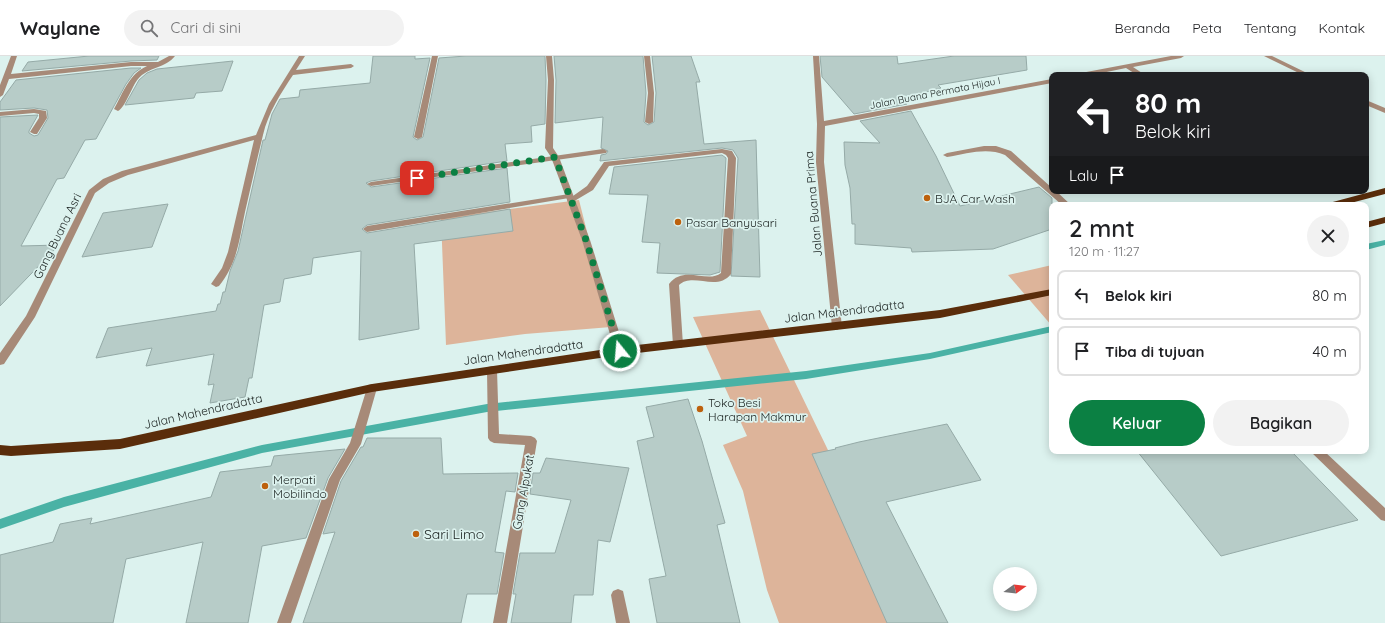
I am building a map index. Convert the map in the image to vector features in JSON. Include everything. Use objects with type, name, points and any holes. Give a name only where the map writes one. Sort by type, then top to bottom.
[{"type":"highway","points":[[1343,202],[1385,191]]},
{"type":"highway","points":[[1369,224],[1385,220]]},
{"type":"highway","name":"Jalan Mahendradatta","points":[[0,450],[11,451],[120,444],[372,388],[620,351],[940,314],[1049,293]]},
{"type":"street","points":[[0,95],[14,56]]},
{"type":"street","points":[[118,109],[136,78],[145,69],[168,60],[172,56]]},
{"type":"street","points":[[216,284],[225,274],[234,252],[260,136],[278,93],[302,56]]},
{"type":"street","points":[[418,137],[435,56]]},
{"type":"street","points":[[550,56],[550,148],[555,157],[586,240],[620,351]]},
{"type":"street","points":[[648,56],[651,93],[649,122]]},
{"type":"street","name":"Jalan Buana Prima","points":[[816,56],[821,124],[820,162],[837,326]]},
{"type":"street","points":[[1097,72],[1182,56]]},
{"type":"street","points":[[1267,56],[1302,72]]},
{"type":"street","points":[[6,77],[131,64],[157,64]]},
{"type":"street","points":[[291,73],[351,66]]},
{"type":"street","points":[[1128,66],[1137,72]]},
{"type":"street","name":"Jalan Buana Permata Hijau I","points":[[821,124],[1049,82]]},
{"type":"street","points":[[1369,103],[1385,111]]},
{"type":"street","points":[[0,114],[34,111],[43,113],[43,118],[34,132]]},
{"type":"street","name":"Gang Buana Asri","points":[[0,361],[30,317],[92,192],[106,181],[125,173],[260,136]]},
{"type":"street","points":[[947,155],[984,148],[996,148],[1008,153],[1049,189]]},
{"type":"street","points":[[371,184],[603,151]]},
{"type":"street","points":[[367,229],[570,198],[590,188],[607,164],[722,151],[729,153],[732,158],[726,274],[719,279],[682,278],[677,280],[674,284],[678,345]]},
{"type":"street","points":[[1055,194],[1064,202]]},
{"type":"street","name":"Gang Alpukat","points":[[492,370],[494,438],[531,441],[500,623]]},
{"type":"street","points":[[284,623],[335,479],[355,444],[372,388]]},
{"type":"street","points":[[1319,454],[1385,516]]},
{"type":"street","points":[[618,595],[623,623]]},
{"type":"shaded area","points":[[579,200],[611,327],[525,334],[446,345],[441,218]]},
{"type":"shaded area","points":[[1049,266],[1049,323],[1008,275]]},
{"type":"shaded area","points":[[760,310],[843,481],[919,623],[779,623],[767,590],[743,491],[723,445],[747,436],[693,317]]},
{"type":"building","points":[[89,56],[159,56],[157,60],[22,71],[28,62]]},
{"type":"building","points":[[373,56],[415,56],[415,59],[430,58],[413,137],[417,140],[423,137],[439,58],[466,56],[545,56],[545,124],[531,126],[532,142],[505,144],[507,161],[371,181],[366,183],[371,187],[507,168],[510,202],[367,225],[362,229],[367,233],[510,209],[513,231],[414,244],[419,329],[359,340],[361,251],[313,258],[311,274],[284,279],[280,302],[264,305],[252,378],[249,378],[245,397],[210,403],[214,384],[208,385],[214,354],[146,366],[152,348],[96,358],[108,328],[216,311],[218,304],[220,304],[223,292],[225,292],[230,271],[238,251],[263,140],[265,140],[272,114],[280,99],[299,97],[300,90],[370,83]]},
{"type":"building","points":[[554,56],[643,56],[646,93],[644,122],[648,125],[654,122],[656,93],[652,56],[691,56],[700,82],[696,82],[704,144],[756,140],[760,277],[731,276],[738,158],[733,150],[722,148],[600,161],[601,155],[606,154],[608,151],[601,148],[603,117],[555,123],[556,80]]},
{"type":"building","points":[[820,56],[897,56],[898,64],[954,56],[1026,56],[1027,70],[938,85],[941,88],[904,98],[907,104],[854,114],[822,77]]},
{"type":"building","points":[[233,61],[222,91],[196,93],[194,98],[125,105],[139,80],[147,73],[157,69]]},
{"type":"building","points":[[141,68],[134,73],[126,84],[96,139],[85,140],[64,178],[57,179],[21,246],[59,245],[0,306],[0,117],[38,115],[29,131],[29,133],[34,136],[38,135],[48,118],[47,110],[34,108],[0,110],[0,102],[16,80]]},
{"type":"building","points":[[911,111],[936,156],[960,206],[1039,187],[1052,198],[1052,202],[1049,202],[1049,230],[993,249],[912,252],[911,248],[855,244],[855,224],[852,224],[850,188],[845,165],[844,142],[880,143],[860,121]]},
{"type":"building","points":[[722,155],[726,158],[720,272],[710,275],[657,273],[660,243],[642,242],[648,195],[609,194],[614,167]]},
{"type":"building","points":[[168,204],[152,247],[82,257],[103,213]]},
{"type":"building","points":[[688,399],[702,441],[725,523],[717,525],[740,623],[657,623],[649,579],[666,576],[637,441],[654,437],[646,407]]},
{"type":"building","points":[[947,424],[981,480],[886,502],[948,623],[887,623],[812,454],[859,442]]},
{"type":"building","name":"Sari Limo","points":[[367,438],[441,438],[443,474],[518,473],[515,492],[506,491],[495,552],[504,553],[497,594],[467,594],[461,623],[303,623],[335,532],[323,534],[341,481],[361,447],[363,447]]},
{"type":"building","points":[[345,449],[328,478],[306,538],[262,546],[248,623],[186,623],[203,542],[126,559],[113,623],[0,623],[0,555],[53,542],[60,524],[92,518],[90,524],[211,497],[220,472],[271,466],[274,456]]},
{"type":"building","points":[[1139,454],[1294,454],[1358,520],[1221,556]]},
{"type":"building","points":[[546,458],[629,468],[610,542],[598,540],[593,595],[574,595],[571,623],[511,623],[516,594],[513,594],[520,553],[555,553],[571,500],[530,494],[533,473],[540,473]]},
{"type":"waterway","points":[[1369,246],[1385,242]]},
{"type":"waterway","points":[[0,524],[64,502],[262,449],[487,408],[806,375],[930,356],[1049,330]]},
{"type":"place","name":"BJA Car Wash","points":[[927,198]]},
{"type":"place","name":"Pasar Banyusari","points":[[678,222]]},
{"type":"place","name":"Toko Besi Harapan Makmur","points":[[700,409]]},
{"type":"place","name":"Merpati Mobilindo","points":[[265,486]]},
{"type":"place","name":"Sari Limo","points":[[416,534]]},
{"type":"route","points":[[417,178],[555,157],[586,240],[620,351]]}]
